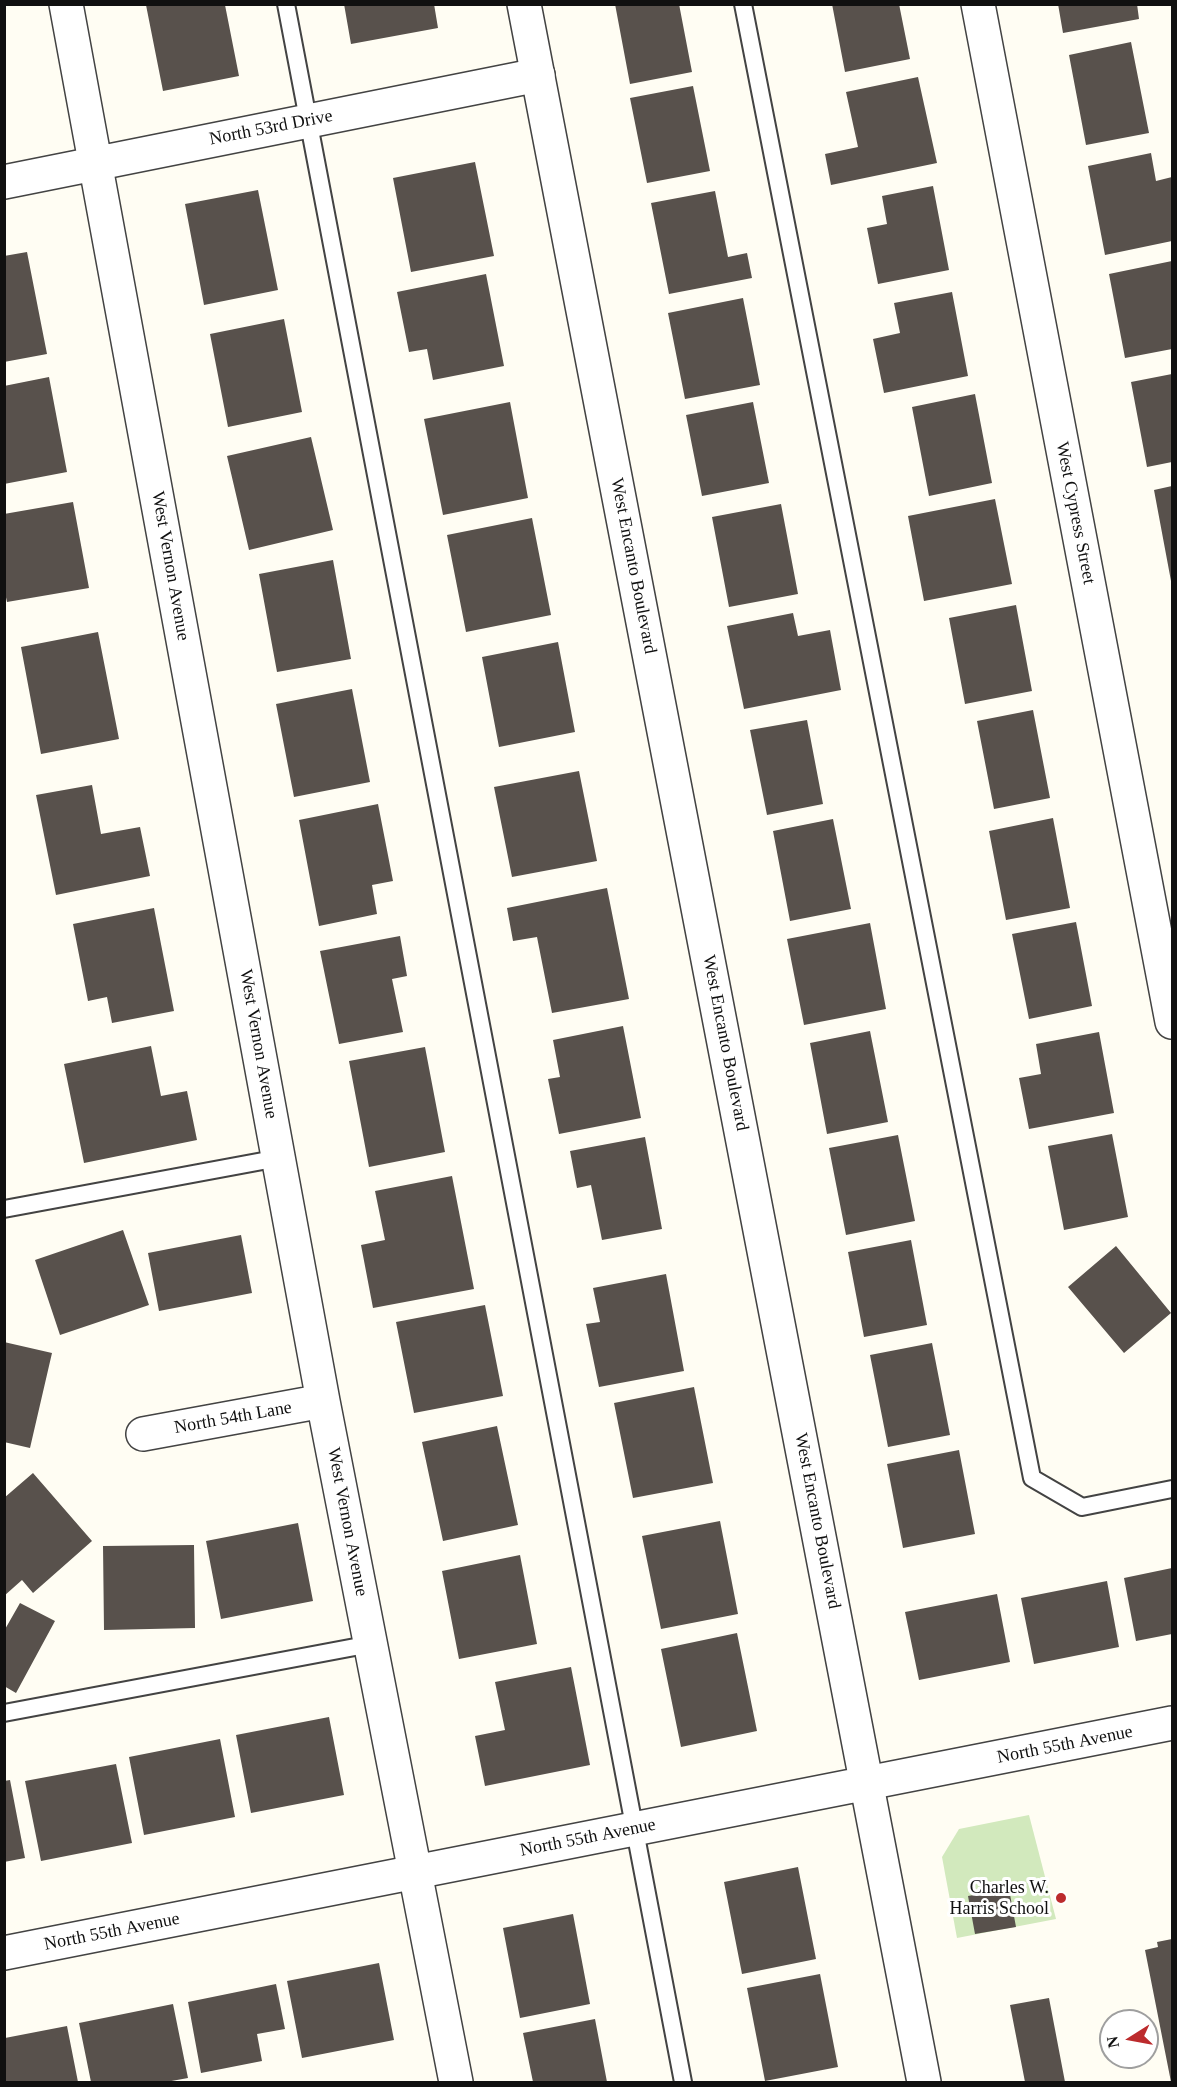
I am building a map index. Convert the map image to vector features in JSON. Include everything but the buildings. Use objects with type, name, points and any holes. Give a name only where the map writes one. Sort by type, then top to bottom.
[{"type":"street","name":"West Vernon Avenue","points":[[66,4],[323,1401],[456,2082]]},
{"type":"street","name":"West Encanto Boulevard","points":[[524,4],[924,2082]]},
{"type":"street","name":"West Cypress Street","points":[[978,4],[1173,1022]]},
{"type":"street","name":"North 53rd Drive","points":[[4,182],[538,75]]},
{"type":"street","name":"North 54th Lane","points":[[143,1434],[323,1401]]},
{"type":"street","name":"North 55th Avenue","points":[[4,1953],[1173,1723]]},
{"type":"lane","points":[[285,4],[683,2082]]},
{"type":"lane","points":[[743,4],[1032,1478],[1082,1507],[1173,1489]]},
{"type":"lane","points":[[4,1209],[279,1158]]},
{"type":"lane","points":[[4,1713],[371,1644]]},
{"type":"green space","points":[[1029,1815],[1056,1919],[957,1938],[942,1857],[959,1829]]},
{"type":"place","name":"Charles W. Harris School","points":[[1061,1898]]}]
